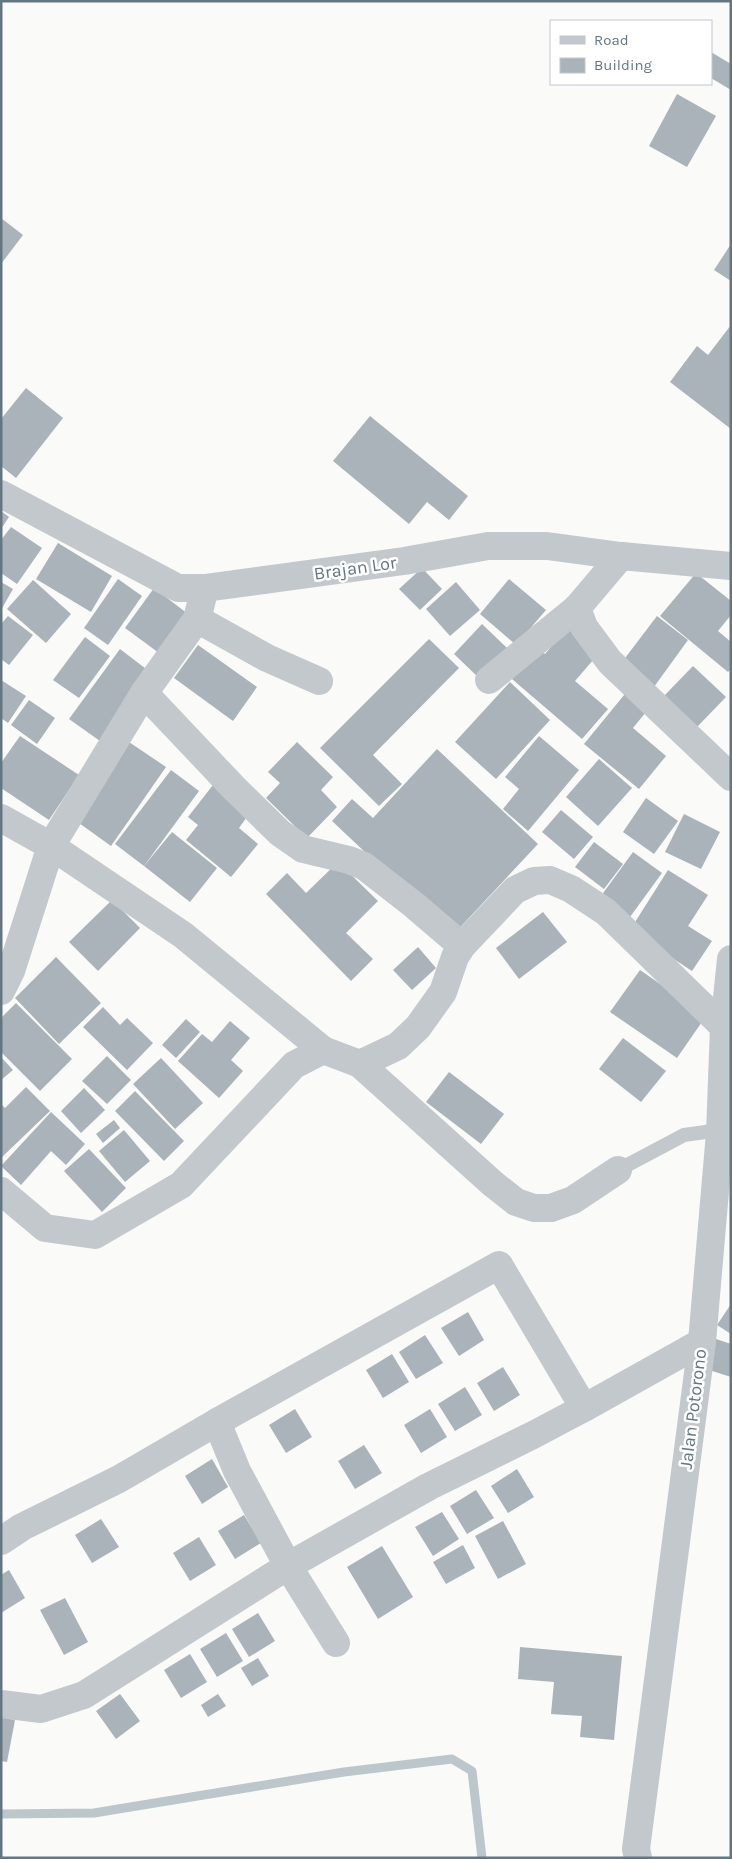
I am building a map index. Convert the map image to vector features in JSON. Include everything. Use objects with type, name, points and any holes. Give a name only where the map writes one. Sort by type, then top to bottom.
[{"type":"street","name":"Brajan Lor","points":[[1,494],[178,588],[205,588],[404,561],[488,546],[547,546],[620,556],[731,566]]},
{"type":"street","points":[[489,680],[577,608],[620,556]]},
{"type":"street","points":[[1,991],[11,971],[51,846],[144,693],[197,619],[205,588]]},
{"type":"street","points":[[577,608],[584,627],[610,662],[731,777]]},
{"type":"street","points":[[197,619],[267,658],[319,682]]},
{"type":"street","points":[[144,693],[233,787],[280,833],[303,849],[349,860],[364,866],[462,946]]},
{"type":"street","points":[[1,818],[51,846],[183,935],[323,1050],[360,1064],[516,1202],[534,1208],[551,1208],[573,1200],[618,1170]]},
{"type":"street","points":[[360,1064],[398,1046],[418,1027],[444,992],[455,957],[462,946],[515,890],[534,881],[550,880],[571,889],[606,912],[724,1027]]},
{"type":"street","name":"Jalan Potorono","points":[[638,1858],[636,1849],[702,1342],[725,1131],[724,1027],[731,959]]},
{"type":"street","points":[[1,1191],[45,1228],[95,1235],[181,1185],[294,1065],[323,1050]]},
{"type":"street","points":[[1,1541],[22,1527],[119,1479],[217,1422],[499,1265],[584,1408]]},
{"type":"street","points":[[1,1704],[41,1709],[84,1695],[288,1566],[428,1488],[584,1408],[702,1342]]},
{"type":"street","points":[[217,1422],[237,1471],[288,1566],[336,1643]]},
{"type":"lane","points":[[618,1170],[684,1135],[725,1131]]},
{"type":"building","points":[[712,53],[731,64],[731,90],[712,79]]},
{"type":"building","points":[[677,94],[716,116],[687,167],[649,146]]},
{"type":"building","points":[[1,218],[23,235],[1,264]]},
{"type":"building","points":[[731,244],[731,281],[714,270]]},
{"type":"building","points":[[731,325],[731,429],[670,382],[697,346],[708,355]]},
{"type":"building","points":[[26,388],[63,418],[16,478],[1,466],[1,419]]},
{"type":"building","points":[[370,416],[468,496],[449,520],[427,502],[409,524],[333,461]]},
{"type":"building","points":[[1,511],[9,517],[1,529]]},
{"type":"building","points":[[11,527],[42,548],[17,584],[1,573],[1,540]]},
{"type":"building","points":[[58,543],[112,576],[91,612],[36,579]]},
{"type":"building","points":[[422,568],[442,589],[420,610],[399,589]]},
{"type":"building","points":[[696,573],[731,601],[731,615],[718,631],[731,642],[731,669],[728,672],[660,616]]},
{"type":"building","points":[[118,579],[142,596],[108,645],[84,628]]},
{"type":"building","points":[[509,579],[546,610],[516,645],[480,614]]},
{"type":"building","points":[[33,580],[71,614],[46,643],[7,609]]},
{"type":"building","points":[[1,582],[13,589],[1,610]]},
{"type":"building","points":[[456,582],[480,610],[450,636],[426,609]]},
{"type":"building","points":[[154,588],[188,614],[159,653],[125,628]]},
{"type":"building","points":[[8,616],[33,635],[9,665],[1,659],[1,624]]},
{"type":"building","points":[[657,616],[688,640],[651,691],[619,666]]},
{"type":"building","points":[[482,624],[507,648],[479,678],[454,654]]},
{"type":"building","points":[[569,626],[599,653],[575,681],[608,709],[582,739],[512,679],[538,649],[545,654]]},
{"type":"building","points":[[85,637],[110,656],[79,698],[53,680]]},
{"type":"building","points":[[429,639],[459,668],[373,755],[402,784],[379,806],[320,748]]},
{"type":"building","points":[[198,645],[257,687],[233,721],[174,678]]},
{"type":"building","points":[[120,649],[150,672],[100,741],[69,719]]},
{"type":"building","points":[[693,666],[726,697],[697,727],[664,696]]},
{"type":"building","points":[[1,680],[26,696],[8,723],[1,718]]},
{"type":"building","points":[[510,682],[550,720],[496,779],[455,742]]},
{"type":"building","points":[[629,689],[650,707],[633,728],[666,756],[639,789],[584,744]]},
{"type":"building","points":[[29,700],[55,718],[37,744],[11,725]]},
{"type":"building","points":[[20,736],[79,775],[49,820],[1,788],[1,763]]},
{"type":"building","points":[[539,736],[579,770],[528,831],[503,809],[519,789],[505,777]]},
{"type":"building","points":[[126,740],[166,767],[111,846],[72,818]]},
{"type":"building","points":[[297,742],[333,777],[321,790],[337,807],[307,838],[266,798],[280,783],[268,772]]},
{"type":"building","points":[[437,749],[538,844],[453,935],[332,821],[352,799],[373,818]]},
{"type":"building","points":[[599,759],[632,788],[598,826],[566,797]]},
{"type":"building","points":[[171,770],[199,791],[144,866],[115,844]]},
{"type":"building","points":[[213,785],[249,814],[239,828],[258,844],[231,877],[186,840],[198,825],[188,817]]},
{"type":"building","points":[[646,798],[678,821],[654,854],[623,832]]},
{"type":"building","points":[[561,810],[593,837],[574,859],[542,832]]},
{"type":"building","points":[[684,814],[720,832],[701,869],[665,852]]},
{"type":"building","points":[[172,832],[217,868],[190,902],[144,866]]},
{"type":"building","points":[[594,842],[623,864],[604,889],[575,867]]},
{"type":"building","points":[[633,852],[662,873],[630,917],[601,896]]},
{"type":"building","points":[[338,862],[378,901],[346,933],[373,959],[351,981],[266,894],[287,873],[306,893]]},
{"type":"building","points":[[668,870],[708,895],[688,926],[712,941],[692,971],[630,930]]},
{"type":"building","points":[[112,900],[140,928],[98,971],[69,942]]},
{"type":"building","points":[[543,912],[567,942],[519,979],[496,948]]},
{"type":"building","points":[[418,947],[436,968],[412,990],[393,970]]},
{"type":"building","points":[[56,957],[101,1003],[59,1044],[15,998]]},
{"type":"building","points":[[640,970],[706,1016],[677,1058],[610,1012]]},
{"type":"building","points":[[16,1003],[72,1059],[40,1091],[1,1052],[1,1018]]},
{"type":"building","points":[[103,1007],[120,1025],[127,1018],[153,1043],[127,1070],[83,1027]]},
{"type":"building","points":[[186,1019],[200,1032],[176,1058],[162,1045]]},
{"type":"building","points":[[230,1021],[250,1038],[231,1060],[243,1071],[219,1098],[178,1061],[202,1034],[212,1042]]},
{"type":"building","points":[[623,1038],[666,1071],[641,1102],[599,1069]]},
{"type":"building","points":[[107,1056],[131,1080],[107,1104],[82,1081]]},
{"type":"building","points":[[1,1057],[13,1070],[1,1080]]},
{"type":"building","points":[[161,1058],[203,1103],[175,1129],[133,1084]]},
{"type":"building","points":[[449,1072],[504,1114],[481,1144],[426,1102]]},
{"type":"building","points":[[26,1087],[50,1111],[1,1158],[1,1104],[5,1108]]},
{"type":"building","points":[[84,1088],[105,1110],[81,1133],[61,1111]]},
{"type":"building","points":[[135,1091],[184,1141],[164,1161],[115,1111]]},
{"type":"building","points":[[51,1112],[85,1144],[66,1165],[51,1151],[21,1185],[1,1166]]},
{"type":"building","points":[[114,1120],[120,1128],[103,1143],[96,1134]]},
{"type":"building","points":[[124,1130],[150,1161],[125,1182],[99,1151]]},
{"type":"building","points":[[89,1149],[126,1188],[102,1212],[64,1171]]},
{"type":"building","points":[[731,1304],[731,1334],[717,1325]]},
{"type":"building","points":[[468,1312],[484,1340],[459,1356],[441,1328]]},
{"type":"building","points":[[425,1335],[443,1363],[416,1379],[399,1352]]},
{"type":"building","points":[[716,1339],[731,1344],[731,1377],[706,1369]]},
{"type":"building","points":[[392,1354],[409,1382],[383,1398],[366,1370]]},
{"type":"building","points":[[503,1367],[520,1395],[494,1411],[477,1383]]},
{"type":"building","points":[[465,1387],[482,1415],[455,1431],[438,1404]]},
{"type":"building","points":[[295,1409],[312,1437],[286,1453],[269,1425]]},
{"type":"building","points":[[430,1409],[447,1437],[421,1453],[404,1425]]},
{"type":"building","points":[[364,1445],[382,1473],[355,1489],[338,1461]]},
{"type":"building","points":[[212,1459],[228,1487],[202,1504],[185,1476]]},
{"type":"building","points":[[517,1469],[534,1497],[508,1513],[491,1486]]},
{"type":"building","points":[[476,1490],[494,1518],[467,1534],[450,1506]]},
{"type":"building","points":[[442,1512],[459,1539],[433,1556],[415,1527]]},
{"type":"building","points":[[244,1515],[261,1543],[235,1559],[218,1531]]},
{"type":"building","points":[[101,1519],[119,1547],[92,1563],[75,1535]]},
{"type":"building","points":[[503,1521],[526,1564],[498,1579],[475,1536]]},
{"type":"building","points":[[199,1537],[216,1565],[190,1581],[173,1553]]},
{"type":"building","points":[[463,1545],[475,1568],[446,1584],[433,1562]]},
{"type":"building","points":[[382,1546],[413,1597],[378,1619],[347,1567]]},
{"type":"building","points":[[9,1570],[25,1598],[1,1613],[1,1575]]},
{"type":"building","points":[[65,1598],[88,1642],[64,1655],[40,1610]]},
{"type":"building","points":[[258,1613],[275,1641],[249,1657],[232,1629]]},
{"type":"building","points":[[226,1633],[243,1661],[217,1677],[200,1649]]},
{"type":"building","points":[[520,1647],[622,1656],[614,1740],[580,1737],[582,1716],[551,1714],[554,1682],[518,1679]]},
{"type":"building","points":[[190,1654],[207,1682],[181,1698],[164,1670]]},
{"type":"building","points":[[258,1658],[269,1676],[252,1686],[241,1668]]},
{"type":"building","points":[[120,1694],[140,1721],[116,1739],[96,1711]]},
{"type":"building","points":[[218,1694],[226,1706],[208,1717],[201,1705]]},
{"type":"building","points":[[1,1717],[15,1720],[7,1762],[1,1761]]},
{"type":"waterway","points":[[1,1814],[94,1813],[344,1772],[452,1759],[472,1771],[482,1858]]}]
